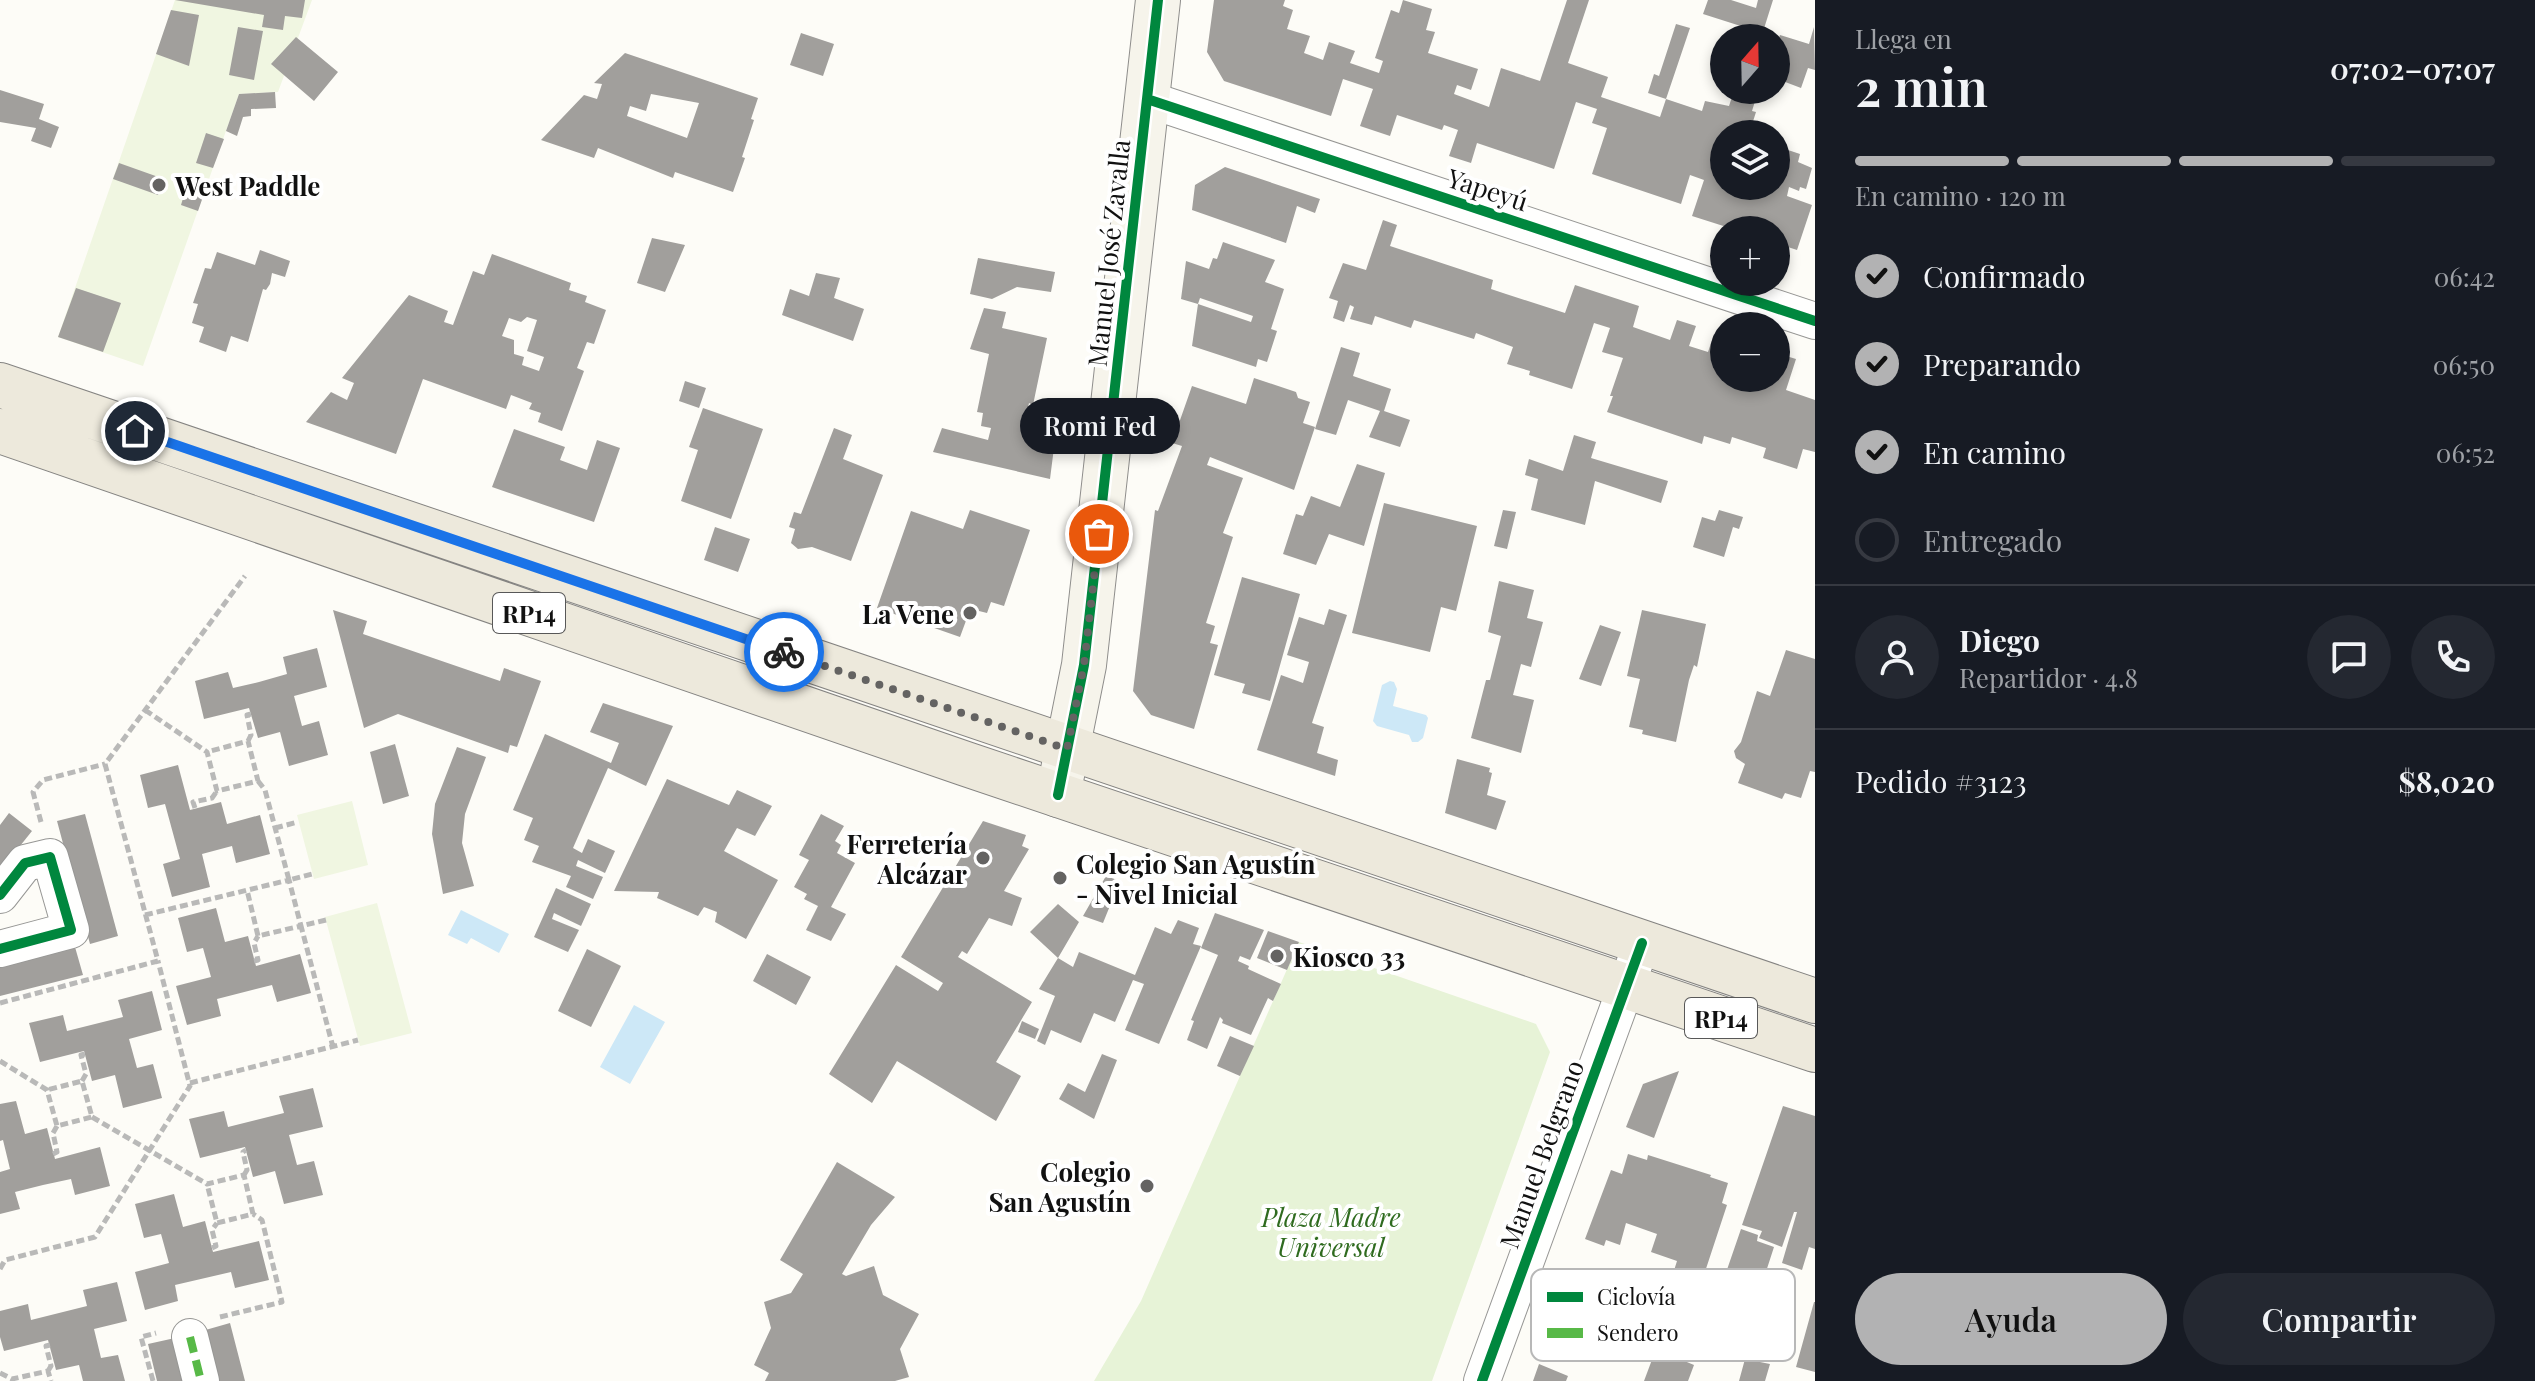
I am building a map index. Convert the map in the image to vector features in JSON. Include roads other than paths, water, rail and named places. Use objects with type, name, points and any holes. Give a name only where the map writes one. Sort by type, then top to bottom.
[{"type":"main road","name":"RP14","points":[[0,385],[1815,1001]]},
{"type":"main road","name":"RP14","points":[[0,431],[1058,795],[1815,1050]]},
{"type":"street","name":"Manuel José Zavalla","points":[[1058,795],[1084,665],[1158,0]]},
{"type":"street","name":"Yapeyú","points":[[1147,99],[1815,321]]},
{"type":"street","points":[[0,895],[25,863],[50,857],[71,930],[0,949]]},
{"type":"street","name":"Manuel Belgrano","points":[[1482,1381],[1642,943]]},
{"type":"street","points":[[187,1330],[201,1381]]},
{"type":"water","points":[[1390,681],[1397,689],[1393,706],[1428,718],[1423,738],[1418,742],[1412,742],[1409,735],[1377,726],[1373,721],[1382,685]]},
{"type":"water","points":[[461,910],[509,934],[499,953],[471,938],[467,944],[448,935]]},
{"type":"water","points":[[634,1005],[665,1022],[630,1084],[600,1067]]},
{"type":"place","name":"West Paddle","points":[[159,185]]},
{"type":"place","name":"Romi Fed","points":[[1099,534]]},
{"type":"place","name":"La Vene","points":[[970,613]]},
{"type":"place","name":"Ferretería Alcázar","points":[[983,858]]},
{"type":"place","name":"Colegio San Agustín - Nivel Inicial","points":[[1060,878]]},
{"type":"place","name":"Kiosco 33","points":[[1277,956]]},
{"type":"place","name":"Colegio San Agustín","points":[[1147,1186]]},
{"type":"park label","name":"Plaza Madre Universal","points":[[1331,1231]]}]
